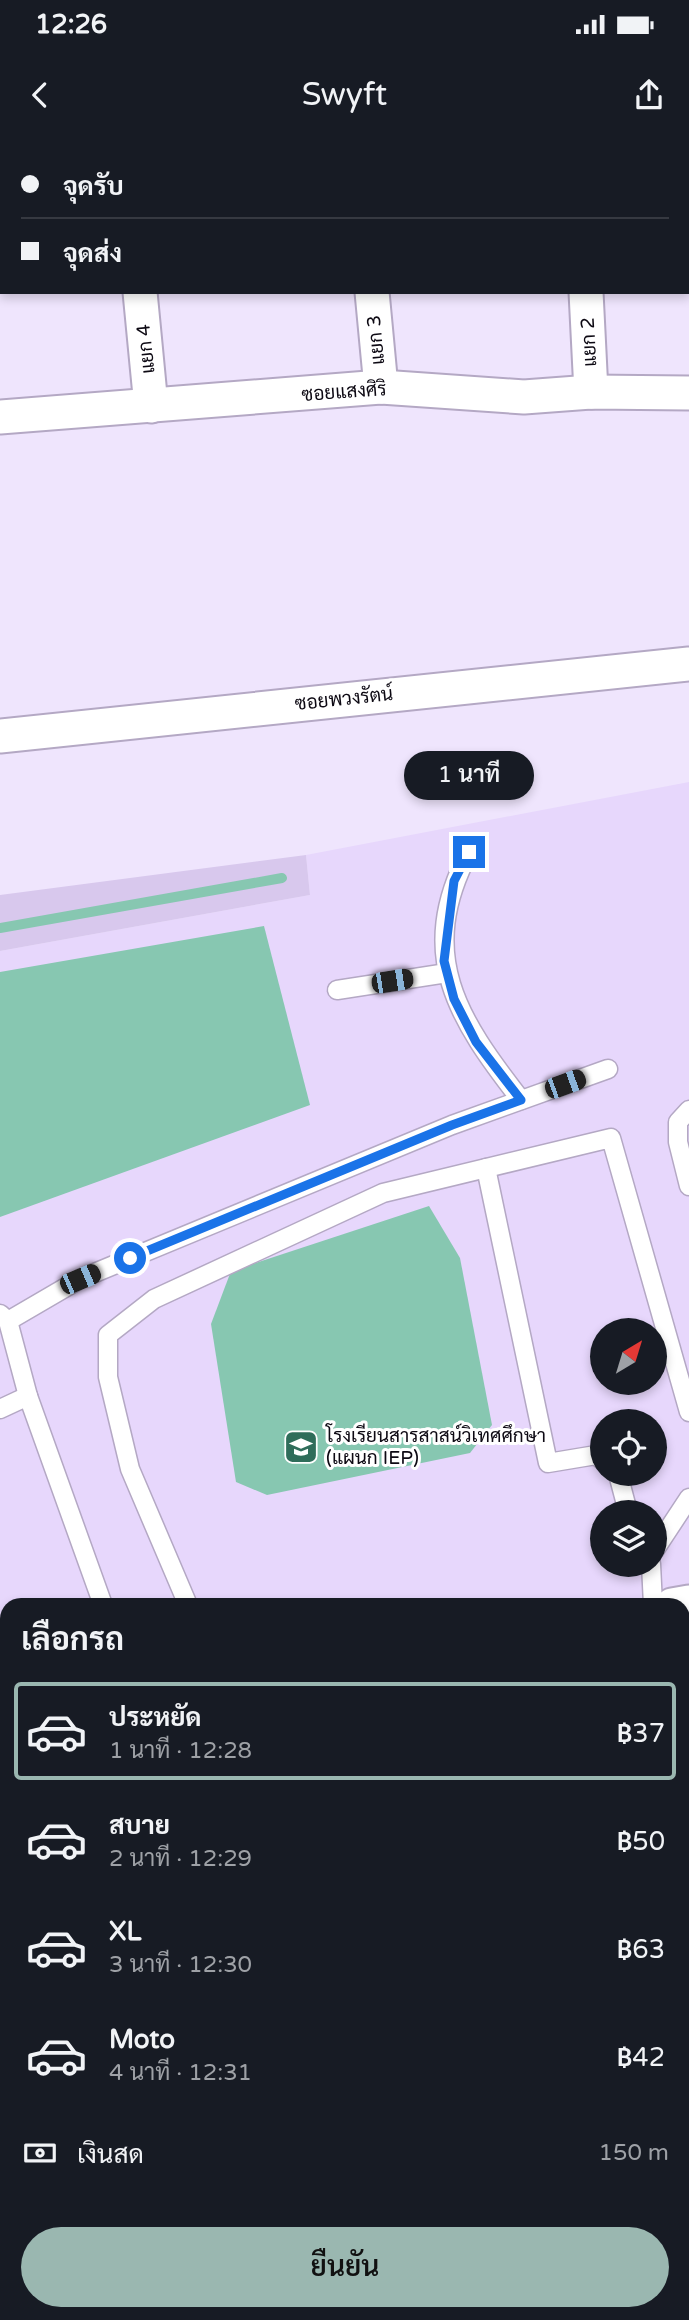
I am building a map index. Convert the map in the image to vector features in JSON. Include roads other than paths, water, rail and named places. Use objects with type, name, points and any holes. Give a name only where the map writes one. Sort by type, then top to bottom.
[{"type":"street","name":"แยก 4","points":[[140,294],[151,406]]},
{"type":"street","name":"แยก 3","points":[[372,294],[381,387]]},
{"type":"street","name":"แยก 2","points":[[586,294],[592,392]]},
{"type":"street","name":"ซอยแสงศิริ","points":[[0,417],[381,387],[524,397],[592,392],[689,393]]},
{"type":"street","name":"ซอยพวงรัตน์","points":[[0,736],[689,664]]},
{"type":"lane","points":[[469,852],[454,881],[444,961],[454,999],[476,1042],[521,1100]]},
{"type":"lane","points":[[337,990],[447,973]]},
{"type":"lane","points":[[100,1598],[28,1396],[4,1318],[80,1279],[452,1125],[608,1069]]},
{"type":"lane","points":[[689,1111],[678,1122],[678,1142],[689,1186]]},
{"type":"lane","points":[[185,1598],[130,1468],[108,1377],[108,1335],[154,1299],[383,1193],[611,1138],[689,1412]]},
{"type":"lane","points":[[486,1168],[548,1463],[590,1456]]},
{"type":"lane","points":[[0,1409],[28,1396]]},
{"type":"lane","points":[[667,1531],[689,1498]]},
{"type":"lane","points":[[652,1577],[653,1598]]},
{"type":"waterway","points":[[0,928],[282,878]]},
{"type":"place","name":"โรงเรียนสารสาสน์วิเทศศึกษา (แผนก IEP)","points":[[301,1447]]}]
